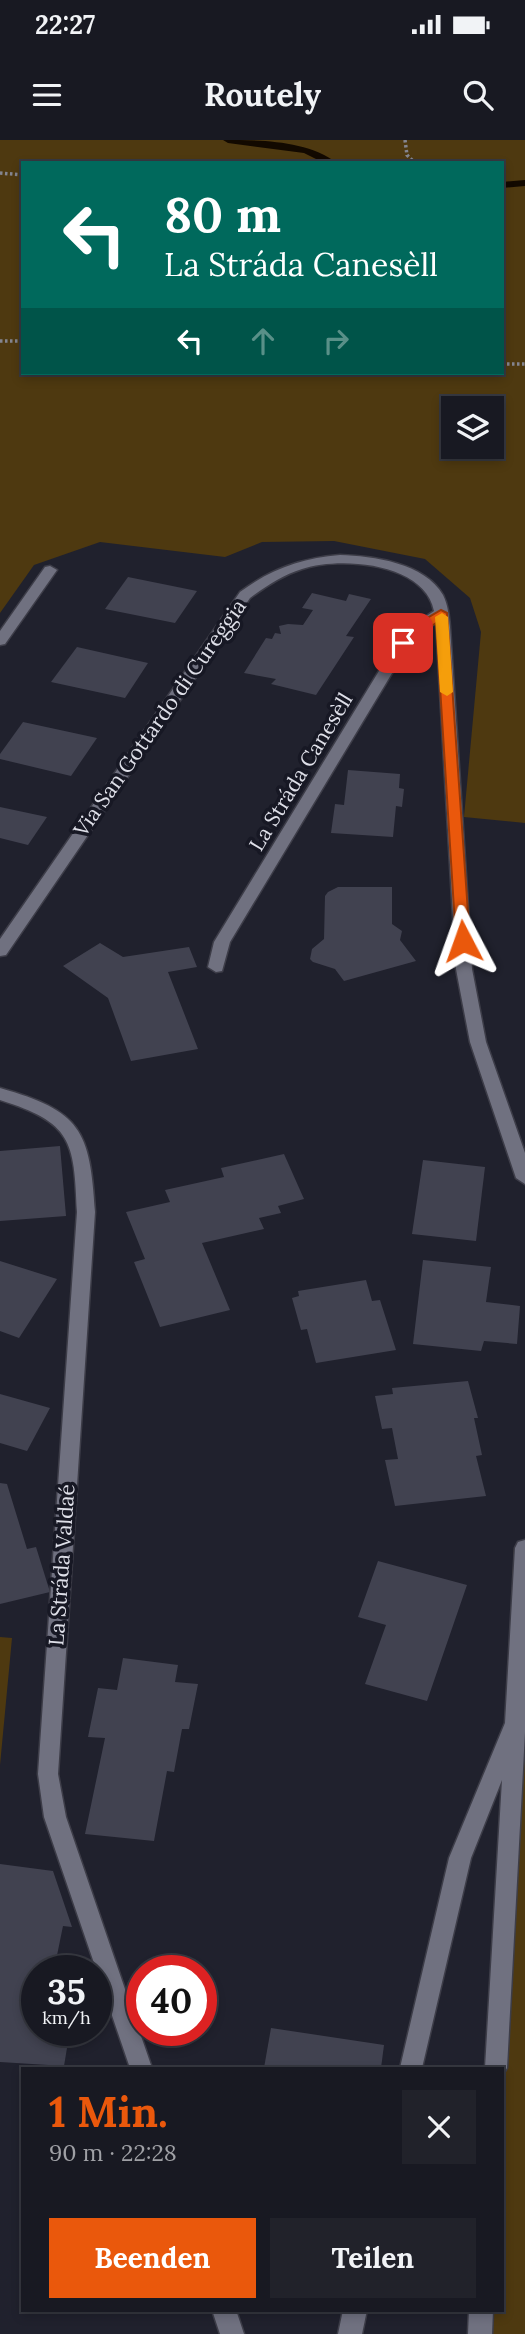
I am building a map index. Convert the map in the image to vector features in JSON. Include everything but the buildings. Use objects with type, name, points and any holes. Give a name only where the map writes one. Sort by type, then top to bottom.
[{"type":"street","name":"Via San Gottardo di Cureggia","points":[[0,951],[232,610],[259,583],[275,573],[310,561],[330,559],[376,563],[406,573],[429,586],[436,595],[441,613],[464,969],[478,1042],[525,1178]]},
{"type":"street","points":[[0,641],[50,570]]},
{"type":"street","name":"La Stráda Canesèll","points":[[216,967],[222,942],[403,643],[441,613]]},
{"type":"street","name":"La Stráda Valdaé","points":[[0,1094],[50,1112],[68,1125],[77,1137],[82,1152],[86,1212],[48,1774],[55,1817],[141,2067]]},
{"type":"street","points":[[496,2067],[525,1548]]},
{"type":"street","points":[[411,2067],[460,1858],[517,1715]]},
{"type":"street","points":[[225,2312],[232,2334]]},
{"type":"street","points":[[350,2334],[355,2312]]},
{"type":"street","points":[[480,2334],[481,2312]]},
{"type":"path","points":[[405,140],[407,155],[413,161]]},
{"type":"path","points":[[0,173],[21,175]]},
{"type":"path","points":[[0,341],[21,341]]},
{"type":"path","points":[[504,364],[525,364]]},
{"type":"shaded area","points":[[0,140],[525,140],[525,823],[464,817],[481,632],[470,598],[425,559],[334,541],[262,542],[225,557],[100,542],[34,565],[0,613]]},
{"type":"shaded area","points":[[525,1544],[525,2334],[472,2334],[474,2312],[504,2312],[504,2067],[487,2067],[514,1547]]},
{"type":"shaded area","points":[[0,1637],[12,1638],[0,1765]]},
{"type":"waterway","points":[[228,140],[306,150],[328,161]]},
{"type":"waterway","points":[[504,185],[525,183]]},
{"type":"slow traffic","points":[[442,617],[447,692]]},
{"type":"route","points":[[403,643],[441,613],[463,941]]}]
